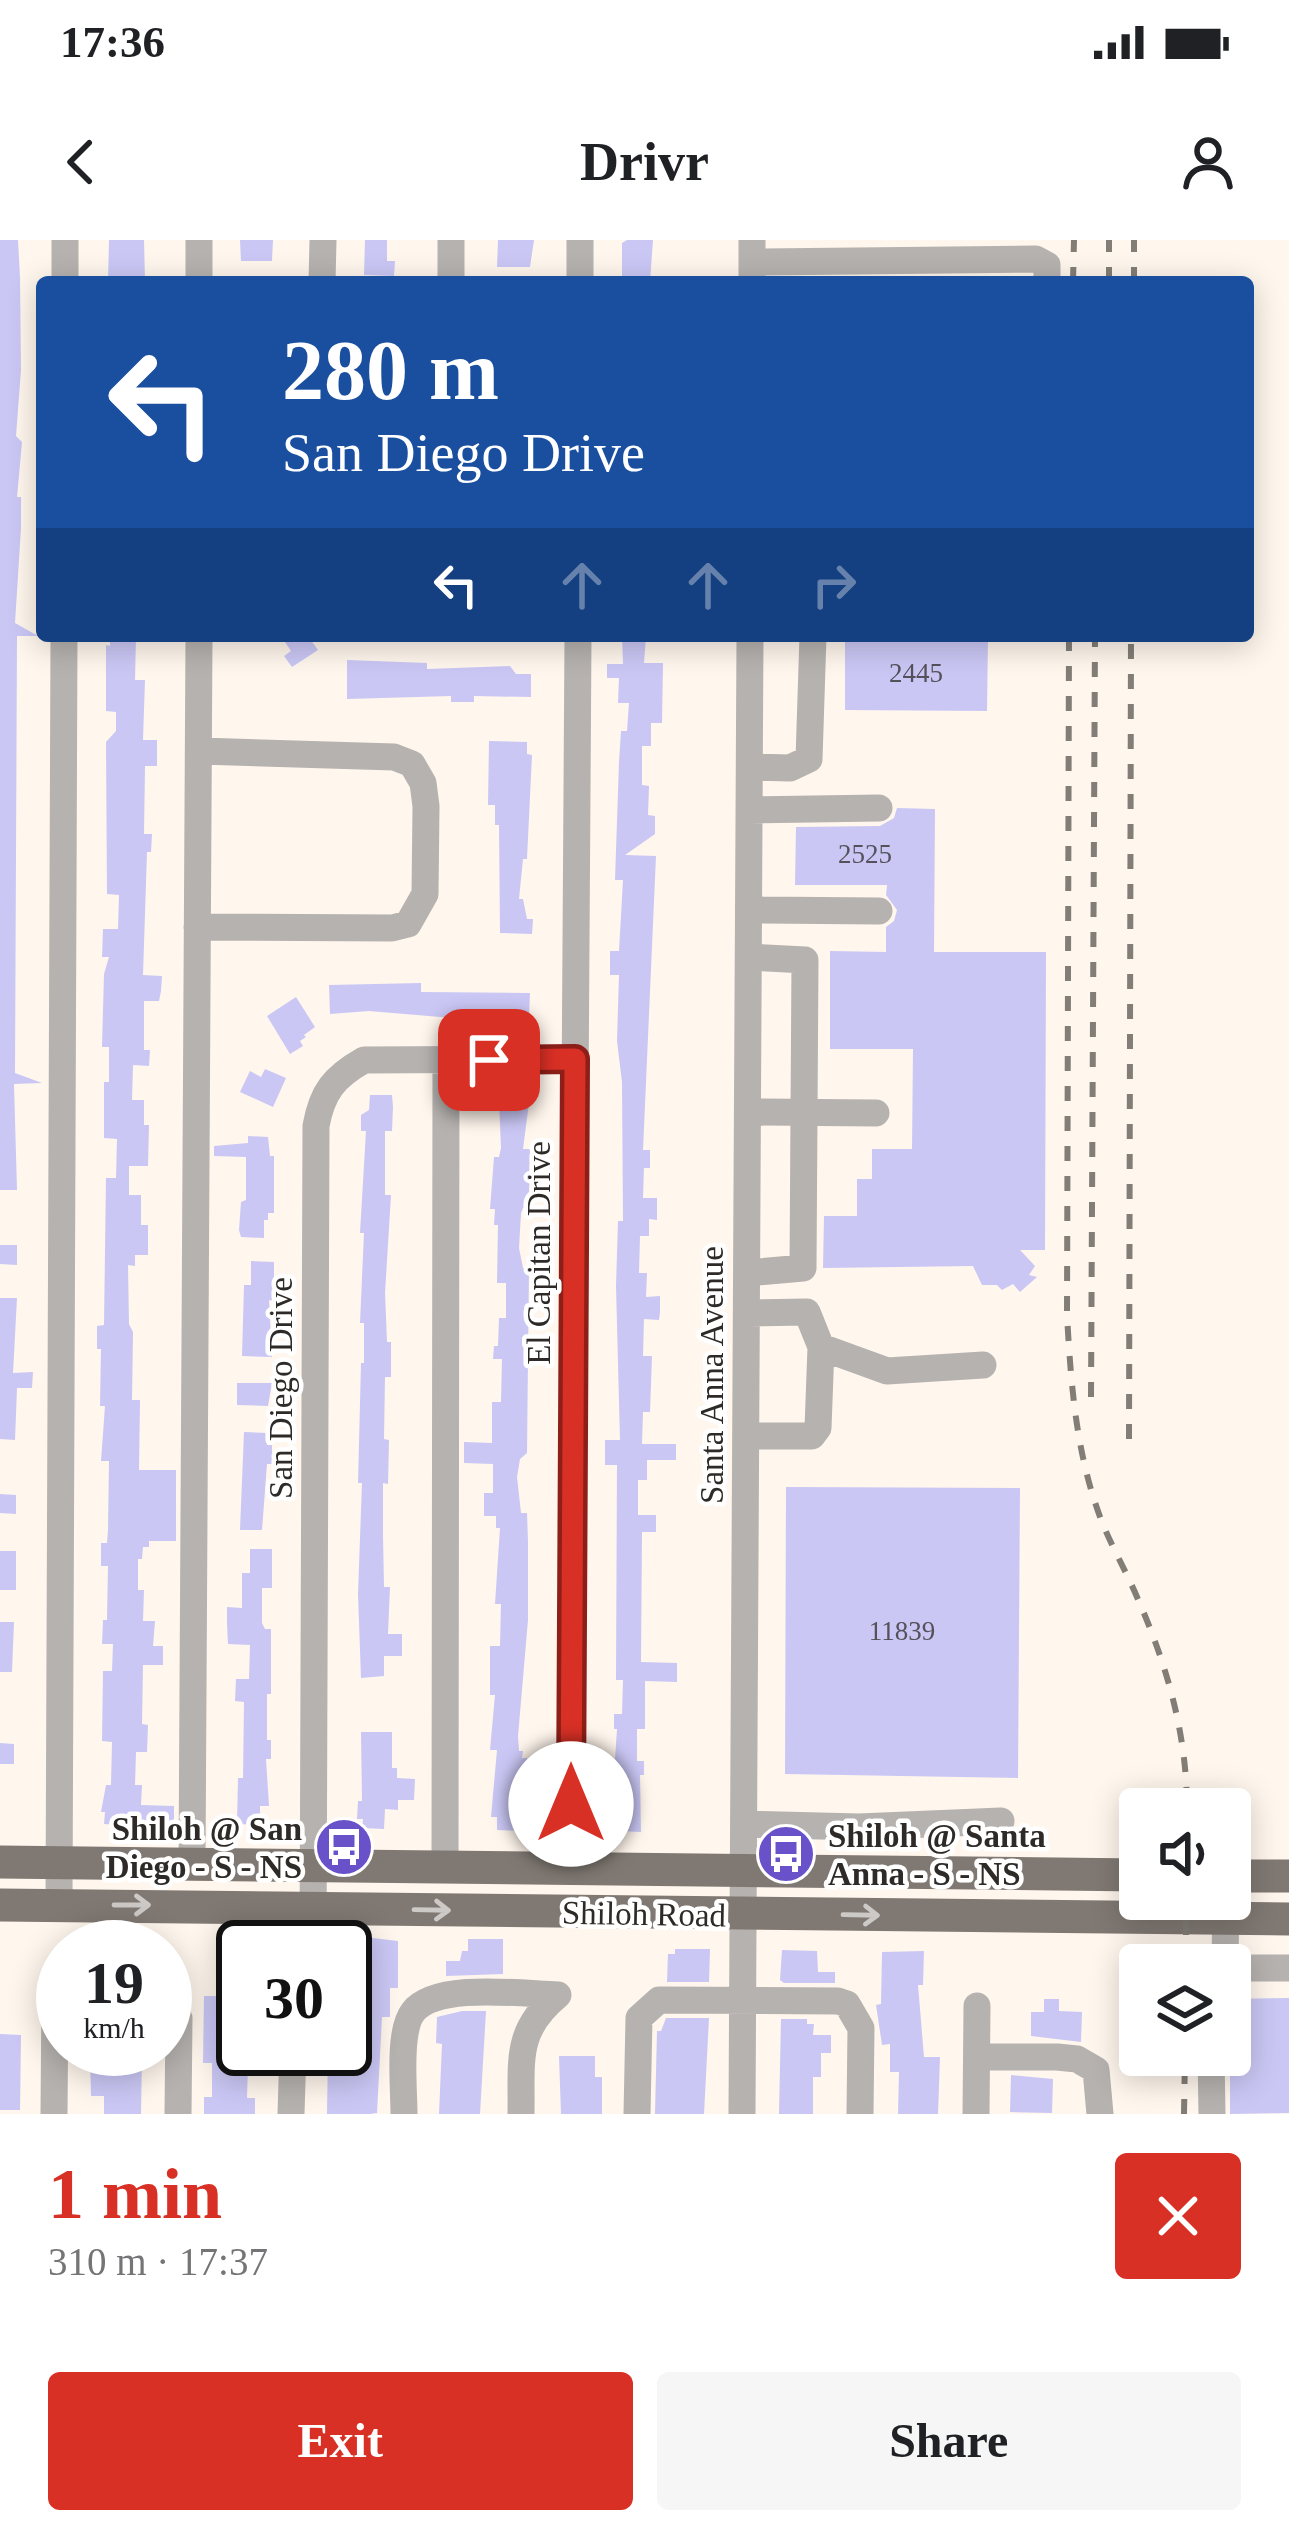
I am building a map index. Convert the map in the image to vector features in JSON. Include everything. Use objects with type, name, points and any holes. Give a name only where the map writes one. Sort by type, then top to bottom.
[{"type":"main road","name":"Shiloh Road","points":[[0,1862],[1119,1875]]},
{"type":"main road","points":[[1251,1876],[1289,1876]]},
{"type":"main road","name":"Shiloh Road","points":[[0,1904],[744,1914],[1119,1910]]},
{"type":"main road","name":"Shiloh Road","points":[[1251,1913],[1289,1919]]},
{"type":"street","points":[[65,240],[65,276]]},
{"type":"street","points":[[200,240],[200,276]]},
{"type":"street","points":[[322,240],[322,276]]},
{"type":"street","points":[[451,240],[451,276]]},
{"type":"street","points":[[580,240],[580,276]]},
{"type":"street","points":[[752,261],[806,272],[1036,260],[1047,265],[1047,276]]},
{"type":"street","points":[[59,1905],[64,642]]},
{"type":"street","points":[[192,1866],[199,642]]},
{"type":"street","name":"El Capitan Drive","points":[[570,1870],[578,642]]},
{"type":"street","name":"Santa Anna Avenue","points":[[742,2114],[750,642]]},
{"type":"street","points":[[749,767],[790,767],[809,759],[813,642]]},
{"type":"street","points":[[197,927],[392,928],[408,924],[425,894],[426,806],[423,783],[412,764],[394,757],[199,751]]},
{"type":"street","points":[[749,810],[879,808]]},
{"type":"street","points":[[749,910],[879,911]]},
{"type":"street","points":[[747,1273],[803,1268],[805,961],[748,957]]},
{"type":"street","name":"San Diego Drive","points":[[314,1920],[316,1126],[321,1099],[338,1074],[364,1060],[575,1059]]},
{"type":"street","points":[[445,1867],[446,1060]]},
{"type":"street","points":[[748,1112],[876,1113]]},
{"type":"street","points":[[747,1312],[807,1312],[821,1347],[818,1427],[812,1436],[747,1436]]},
{"type":"street","points":[[821,1347],[887,1371],[983,1365]]},
{"type":"street","points":[[746,1824],[859,1827],[1001,1821]]},
{"type":"street","points":[[972,1822],[976,1874]]},
{"type":"street","points":[[859,1827],[861,1873]]},
{"type":"street","points":[[1251,1968],[1289,1968]]},
{"type":"street","points":[[404,2114],[405,2040],[412,2013],[434,1996],[558,1995],[537,2012],[522,2040],[521,2114]]},
{"type":"street","points":[[637,2114],[639,2018],[659,2000],[847,2004],[861,2028],[860,2114]]},
{"type":"street","points":[[976,2114],[977,2006]]},
{"type":"street","points":[[977,2057],[1077,2060],[1096,2070],[1100,2114]]},
{"type":"street","points":[[54,2114],[56,2076]]},
{"type":"street","points":[[178,2076],[178,2114]]},
{"type":"street","points":[[291,2114],[292,2076]]},
{"type":"street","points":[[1211,2076],[1212,2114]]},
{"type":"building","points":[[0,240],[18,240],[21,370],[16,436],[22,442],[15,623],[36,636],[17,636],[15,1073],[42,1083],[14,1084],[17,1190],[0,1190]]},
{"type":"building","points":[[109,240],[144,240],[145,276],[108,276]]},
{"type":"building","points":[[240,240],[273,240],[272,261],[241,261]]},
{"type":"building","points":[[365,240],[387,240],[387,261],[395,261],[394,276],[364,275]]},
{"type":"building","points":[[498,240],[534,240],[530,267],[497,267]]},
{"type":"building","points":[[653,240],[650,276],[622,276],[622,243]]},
{"type":"building","points":[[110,642],[136,642],[135,680],[145,680],[143,740],[157,740],[157,766],[145,766],[144,834],[152,834],[151,852],[147,852],[143,975],[162,976],[159,1001],[144,1001],[144,1050],[150,1050],[149,1066],[133,1065],[132,1100],[144,1100],[144,1125],[149,1125],[148,1166],[129,1166],[129,1195],[141,1195],[148,1255],[135,1255],[135,1266],[128,1265],[129,1324],[133,1332],[132,1400],[140,1400],[139,1470],[176,1470],[176,1541],[149,1541],[138,1559],[143,1621],[155,1621],[153,1646],[163,1646],[163,1665],[143,1665],[142,1724],[148,1725],[147,1752],[136,1752],[135,1785],[142,1785],[141,1805],[174,1806],[174,1828],[104,1824],[105,1812],[101,1812],[106,1785],[111,1785],[112,1742],[102,1741],[103,1671],[112,1671],[113,1644],[102,1644],[108,1566],[101,1566],[101,1543],[107,1543],[109,1461],[101,1461],[105,1406],[100,1406],[97,1326],[104,1325],[106,1178],[116,1178],[117,1139],[104,1138],[109,1047],[102,1047],[104,974],[109,957],[102,957],[103,929],[118,929],[119,895],[107,894],[106,742],[116,731],[116,712],[106,711],[106,645]]},
{"type":"building","points":[[285,642],[312,642],[318,650],[292,667],[284,656],[291,651]]},
{"type":"building","points":[[622,642],[646,642],[644,663],[663,663],[662,723],[651,723],[651,746],[642,746],[642,785],[649,786],[648,815],[655,816],[655,834],[625,855],[656,856],[643,1150],[650,1150],[650,1168],[644,1168],[643,1198],[657,1198],[657,1220],[649,1219],[649,1236],[640,1236],[639,1273],[647,1273],[646,1297],[660,1296],[660,1312],[659,1320],[644,1319],[643,1356],[652,1356],[650,1412],[643,1412],[642,1444],[676,1444],[676,1460],[647,1460],[647,1480],[638,1480],[638,1515],[656,1515],[656,1532],[642,1532],[641,1662],[677,1663],[677,1682],[645,1681],[645,1729],[637,1729],[637,1761],[644,1761],[641,1832],[618,1831],[614,1824],[619,1774],[614,1774],[614,1714],[622,1714],[623,1680],[616,1680],[617,1465],[605,1465],[605,1440],[620,1440],[616,1286],[618,1221],[623,1221],[622,1082],[617,1041],[619,975],[610,975],[610,951],[619,951],[623,880],[615,880],[619,762],[629,703],[618,703],[619,678],[607,678],[607,664],[623,664]]},
{"type":"building","points":[[845,642],[988,642],[987,711],[845,710]]},
{"type":"building","points":[[347,660],[427,663],[427,669],[510,666],[516,674],[531,674],[531,697],[474,696],[474,702],[451,702],[451,696],[347,699]]},
{"type":"building","points":[[489,741],[527,742],[527,754],[532,755],[527,859],[523,859],[519,899],[523,899],[527,919],[533,919],[532,934],[500,933],[499,825],[495,825],[495,805],[488,805]]},
{"type":"building","points":[[897,808],[935,809],[934,952],[1046,952],[1045,1250],[1020,1250],[1035,1266],[1029,1275],[1037,1277],[1020,1292],[1013,1284],[1002,1290],[997,1285],[982,1285],[973,1266],[823,1268],[824,1216],[857,1216],[857,1179],[872,1179],[872,1149],[912,1149],[913,1049],[830,1049],[830,951],[886,952],[886,927],[897,910],[886,895],[887,885],[795,885],[796,827],[880,826],[894,818]]},
{"type":"building","points":[[421,983],[421,992],[530,993],[529,1015],[472,1013],[464,1019],[369,1011],[330,1014],[329,985]]},
{"type":"building","points":[[296,997],[315,1027],[300,1041],[303,1046],[290,1054],[267,1016]]},
{"type":"building","points":[[265,1069],[286,1078],[273,1107],[240,1092],[250,1071],[261,1077]]},
{"type":"building","points":[[502,1090],[525,1090],[524,1103],[529,1103],[523,1149],[530,1149],[529,1208],[521,1213],[519,1248],[523,1268],[529,1269],[527,1453],[520,1459],[517,1477],[521,1513],[527,1513],[528,1541],[528,1620],[518,1736],[519,1751],[527,1758],[526,1831],[497,1830],[497,1817],[491,1817],[497,1750],[490,1750],[495,1695],[490,1695],[490,1646],[500,1646],[501,1604],[495,1604],[500,1528],[496,1528],[496,1516],[484,1516],[484,1493],[493,1493],[493,1464],[464,1463],[464,1442],[492,1443],[492,1402],[501,1402],[502,1359],[493,1359],[499,1318],[506,1318],[506,1283],[497,1283],[498,1225],[494,1225],[495,1209],[490,1209],[494,1157],[499,1157],[501,1148]]},
{"type":"building","points":[[370,1095],[392,1095],[393,1107],[392,1131],[385,1131],[385,1195],[391,1195],[385,1293],[391,1377],[385,1377],[384,1439],[389,1440],[383,1536],[384,1587],[390,1587],[388,1634],[402,1634],[402,1656],[384,1656],[384,1676],[361,1678],[362,1483],[358,1483],[364,1233],[360,1233],[366,1131],[361,1131],[361,1115],[369,1110]]},
{"type":"building","points":[[248,1136],[268,1137],[270,1156],[274,1156],[274,1213],[264,1220],[264,1238],[241,1237],[239,1230],[241,1202],[246,1200],[246,1157],[214,1156],[214,1146],[248,1143]]},
{"type":"building","points":[[0,1245],[17,1245],[17,1265],[0,1264]]},
{"type":"building","points":[[251,1261],[274,1262],[274,1301],[269,1300],[272,1357],[242,1356],[244,1285],[251,1285]]},
{"type":"building","points":[[0,1298],[17,1298],[13,1373],[33,1372],[32,1388],[17,1388],[15,1440],[0,1439]]},
{"type":"building","points":[[237,1383],[272,1383],[268,1406],[237,1405]]},
{"type":"building","points":[[244,1432],[267,1433],[267,1445],[272,1445],[262,1530],[240,1530]]},
{"type":"building","points":[[786,1487],[1020,1488],[1018,1778],[785,1774]]},
{"type":"building","points":[[0,1494],[16,1495],[16,1514],[0,1513]]},
{"type":"building","points":[[250,1549],[272,1549],[272,1588],[262,1588],[262,1623],[271,1629],[267,1740],[271,1740],[271,1759],[266,1759],[269,1806],[260,1806],[260,1825],[237,1824],[244,1702],[235,1701],[236,1679],[249,1679],[250,1645],[228,1644],[227,1624],[227,1607],[242,1608],[242,1573],[250,1573]]},
{"type":"building","points":[[0,1551],[16,1551],[16,1590],[0,1590]]},
{"type":"building","points":[[0,1622],[14,1622],[12,1672],[0,1672]]},
{"type":"building","points":[[361,1732],[392,1732],[392,1768],[397,1768],[397,1778],[415,1779],[414,1800],[398,1800],[398,1810],[385,1809],[384,1829],[362,1828],[363,1819],[357,1819],[358,1801],[362,1801]]},
{"type":"building","points":[[0,1743],[14,1744],[14,1764],[0,1764]]},
{"type":"building","points":[[372,1938],[398,1941],[398,1988],[390,1988],[390,2017],[382,2017],[377,2113],[327,2114],[328,2076],[372,2076]]},
{"type":"building","points":[[468,1939],[503,1939],[503,1974],[446,1976],[446,1961],[460,1961],[462,1951],[468,1951]]},
{"type":"building","points":[[675,1949],[710,1949],[709,1982],[667,1982],[668,1954],[675,1954]]},
{"type":"building","points":[[782,1950],[817,1951],[818,1972],[835,1972],[835,1983],[784,1983],[780,1980]]},
{"type":"building","points":[[924,1951],[923,1985],[918,1985],[924,2057],[940,2057],[938,2114],[898,2114],[899,2072],[890,2072],[890,2044],[882,2045],[876,2005],[881,2004],[882,1952]]},
{"type":"building","points":[[204,1996],[216,1996],[216,2076],[248,2076],[247,2098],[255,2098],[255,2114],[204,2114],[204,2097],[212,2097],[212,2063],[203,2063]]},
{"type":"building","points":[[1289,1998],[1289,2113],[1230,2114],[1230,2076],[1251,2076],[1251,1999]]},
{"type":"building","points":[[1044,1999],[1059,1999],[1059,2011],[1082,2012],[1081,2042],[1031,2036],[1031,2012],[1044,2012]]},
{"type":"building","points":[[486,2011],[480,2114],[439,2114],[442,2044],[436,2043],[437,2017]]},
{"type":"building","points":[[666,2018],[709,2018],[704,2114],[655,2114],[657,2031]]},
{"type":"building","points":[[781,2019],[807,2019],[807,2024],[814,2024],[813,2035],[831,2035],[831,2053],[821,2053],[821,2077],[813,2077],[813,2114],[779,2114]]},
{"type":"building","points":[[0,2034],[21,2035],[20,2110],[0,2110]]},
{"type":"building","points":[[559,2056],[595,2056],[595,2077],[602,2077],[602,2114],[561,2114]]},
{"type":"building","points":[[1011,2075],[1053,2079],[1052,2113],[1010,2112]]},
{"type":"building","points":[[91,2076],[142,2076],[141,2114],[104,2114],[104,2096],[91,2096]]},
{"type":"railway","points":[[1073,276],[1074,240]]},
{"type":"railway","points":[[1109,240],[1109,276]]},
{"type":"railway","points":[[1134,240],[1134,276]]},
{"type":"railway","points":[[1069,642],[1067,1315],[1073,1394],[1093,1497],[1166,1674],[1185,1788]]},
{"type":"railway","points":[[1091,1397],[1095,642]]},
{"type":"railway","points":[[1129,1439],[1131,642]]},
{"type":"railway","points":[[1186,1920],[1186,1944]]},
{"type":"railway","points":[[1184,2114],[1185,2076]]},
{"type":"place","name":"Shiloh @ San Diego - S - NS","points":[[344,1847]]},
{"type":"place","name":"Shiloh @ Santa Anna - S - NS","points":[[786,1854]]},
{"type":"route","points":[[489,1060],[575,1059],[571,1804]]}]
